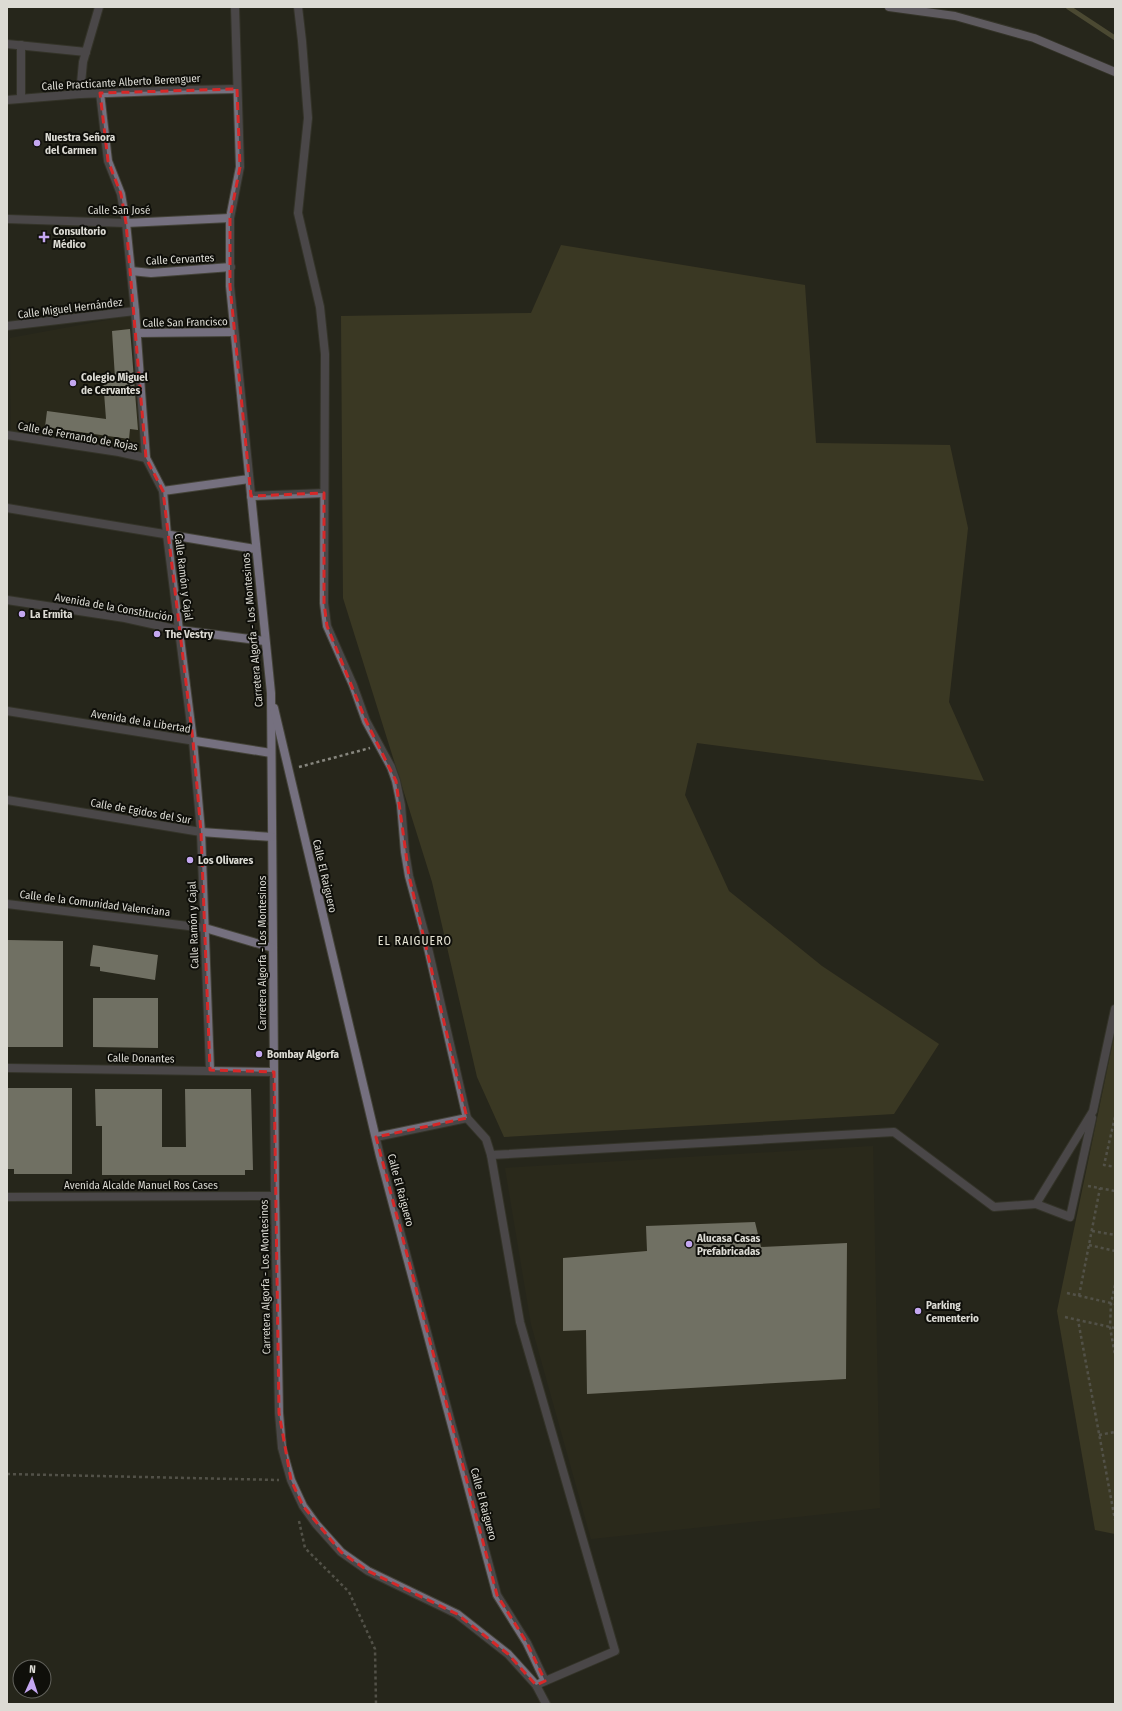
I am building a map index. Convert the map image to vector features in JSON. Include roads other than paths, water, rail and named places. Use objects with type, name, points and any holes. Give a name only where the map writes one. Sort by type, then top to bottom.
[{"type":"main road","points":[[889,7],[955,16],[1034,38],[1115,72]]},
{"type":"street","points":[[80,94],[83,62],[99,7]]},
{"type":"street","name":"Carretera Algorfa - Los Montesinos","points":[[235,7],[240,167],[230,218],[230,286],[255,549],[271,693],[275,1196],[279,1413],[282,1448],[291,1480],[303,1506],[316,1524],[341,1552],[368,1571],[457,1614],[508,1654],[536,1685],[546,1704]]},
{"type":"street","points":[[298,7],[308,118],[298,213],[320,307],[326,354],[324,603],[327,626],[353,685],[366,721],[391,767],[396,781],[401,805],[405,852],[409,876],[425,935],[467,1118],[486,1139],[491,1155],[525,1344],[616,1651],[536,1685]]},
{"type":"street","points":[[7,44],[86,52]]},
{"type":"street","points":[[21,45],[21,98]]},
{"type":"street","name":"Calle Practicante Alberto Berenguer","points":[[7,100],[100,93],[237,90]]},
{"type":"street","name":"Calle Ramón y Cajal","points":[[100,93],[108,162],[121,194],[126,223],[137,333],[146,458],[163,491],[167,535],[194,741],[201,832],[210,1070]]},
{"type":"street","name":"Calle San José","points":[[7,219],[126,223],[230,218]]},
{"type":"street","name":"Calle Cervantes","points":[[131,271],[151,272],[231,267]]},
{"type":"street","name":"Calle Miguel Hernández","points":[[7,326],[135,311]]},
{"type":"street","name":"Calle San Francisco","points":[[137,333],[234,332]]},
{"type":"street","name":"Calle de Fernando de Rojas","points":[[7,435],[120,452],[146,458]]},
{"type":"street","points":[[163,491],[249,479]]},
{"type":"street","points":[[251,496],[324,493]]},
{"type":"street","points":[[7,508],[255,549]]},
{"type":"street","name":"Avenida de la Constitución","points":[[7,600],[125,618],[179,630],[266,641]]},
{"type":"street","name":"Calle El Raiguero","points":[[271,693],[376,1137],[497,1595],[527,1643],[545,1681]]},
{"type":"street","name":"Avenida de la Libertad","points":[[7,711],[271,753]]},
{"type":"street","name":"Calle de Egidos del Sur","points":[[7,800],[201,832],[272,837]]},
{"type":"street","name":"Calle de la Comunidad Valenciana","points":[[7,904],[205,928],[273,948]]},
{"type":"street","points":[[491,1155],[894,1132],[994,1207],[1036,1204],[1070,1217],[1115,1009]]},
{"type":"street","name":"Calle Donantes","points":[[7,1068],[274,1072]]},
{"type":"street","points":[[1036,1204],[1093,1111]]},
{"type":"street","points":[[376,1137],[467,1118]]},
{"type":"street","name":"Avenida Alcalde Manuel Ros Cases","points":[[7,1197],[275,1196]]},
{"type":"waterway","points":[[1068,7],[1115,38]]},
{"type":"place","name":"Nuestra Señora del Carmen","points":[[37,143]]},
{"type":"place","name":"Consultorio Médico","points":[[44,237]]},
{"type":"place","name":"Colegio Miguel de Cervantes","points":[[73,383]]},
{"type":"place","name":"La Ermita","points":[[22,614]]},
{"type":"place","name":"The Vestry","points":[[157,634]]},
{"type":"place","name":"Los Olivares","points":[[190,860]]},
{"type":"place","name":"Bombay Algorfa","points":[[259,1054]]},
{"type":"place","name":"Alucasa Casas Prefabricadas","points":[[689,1244]]},
{"type":"place","name":"Parking Cementerio","points":[[918,1311]]},
{"type":"district","name":"EL RAIGUERO","points":[[415,941]]}]
